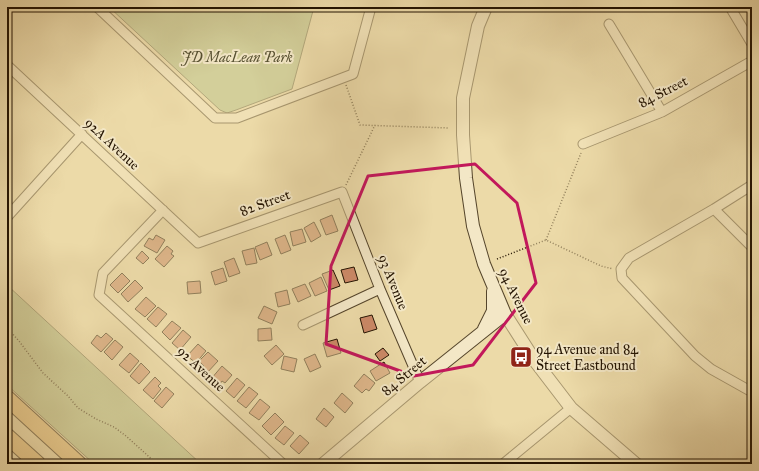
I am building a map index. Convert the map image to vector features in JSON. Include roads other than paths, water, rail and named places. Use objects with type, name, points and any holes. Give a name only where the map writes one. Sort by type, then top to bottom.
[{"type":"main road","points":[[7,398],[79,464]]},
{"type":"main road","points":[[7,436],[38,464]]},
{"type":"street","points":[[97,7],[215,118],[237,118],[353,74],[371,7]]},
{"type":"street","name":"94 Avenue","points":[[486,7],[478,26],[463,98],[463,135],[466,178],[473,226],[484,264],[505,314],[535,361],[571,408],[636,464]]},
{"type":"street","points":[[730,7],[752,44]]},
{"type":"street","points":[[609,24],[662,112]]},
{"type":"street","name":"84 Street","points":[[583,144],[662,112],[752,61]]},
{"type":"street","name":"92A Avenue","points":[[7,65],[198,243]]},
{"type":"street","points":[[7,215],[8,216],[82,134]]},
{"type":"street","points":[[752,185],[714,209],[629,258],[621,270],[622,278],[695,356],[711,369],[752,392]]},
{"type":"street","name":"82 Street","points":[[198,243],[342,192]]},
{"type":"street","name":"93 Avenue","points":[[342,192],[380,289],[420,382]]},
{"type":"street","points":[[714,209],[752,247]]},
{"type":"street","name":"92 Avenue","points":[[164,210],[103,273],[99,295],[283,464]]},
{"type":"street","points":[[493,284],[493,311],[486,329],[507,329],[519,335]]},
{"type":"street","points":[[303,325],[380,289]]},
{"type":"street","name":"84 Street","points":[[323,464],[420,382],[505,314]]},
{"type":"street","points":[[503,464],[571,408]]},
{"type":"place","name":"94 Avenue and 84 Street Eastbound","points":[[521,357]]},
{"type":"park label","name":"JD MacLean Park","points":[[237,57]]}]
